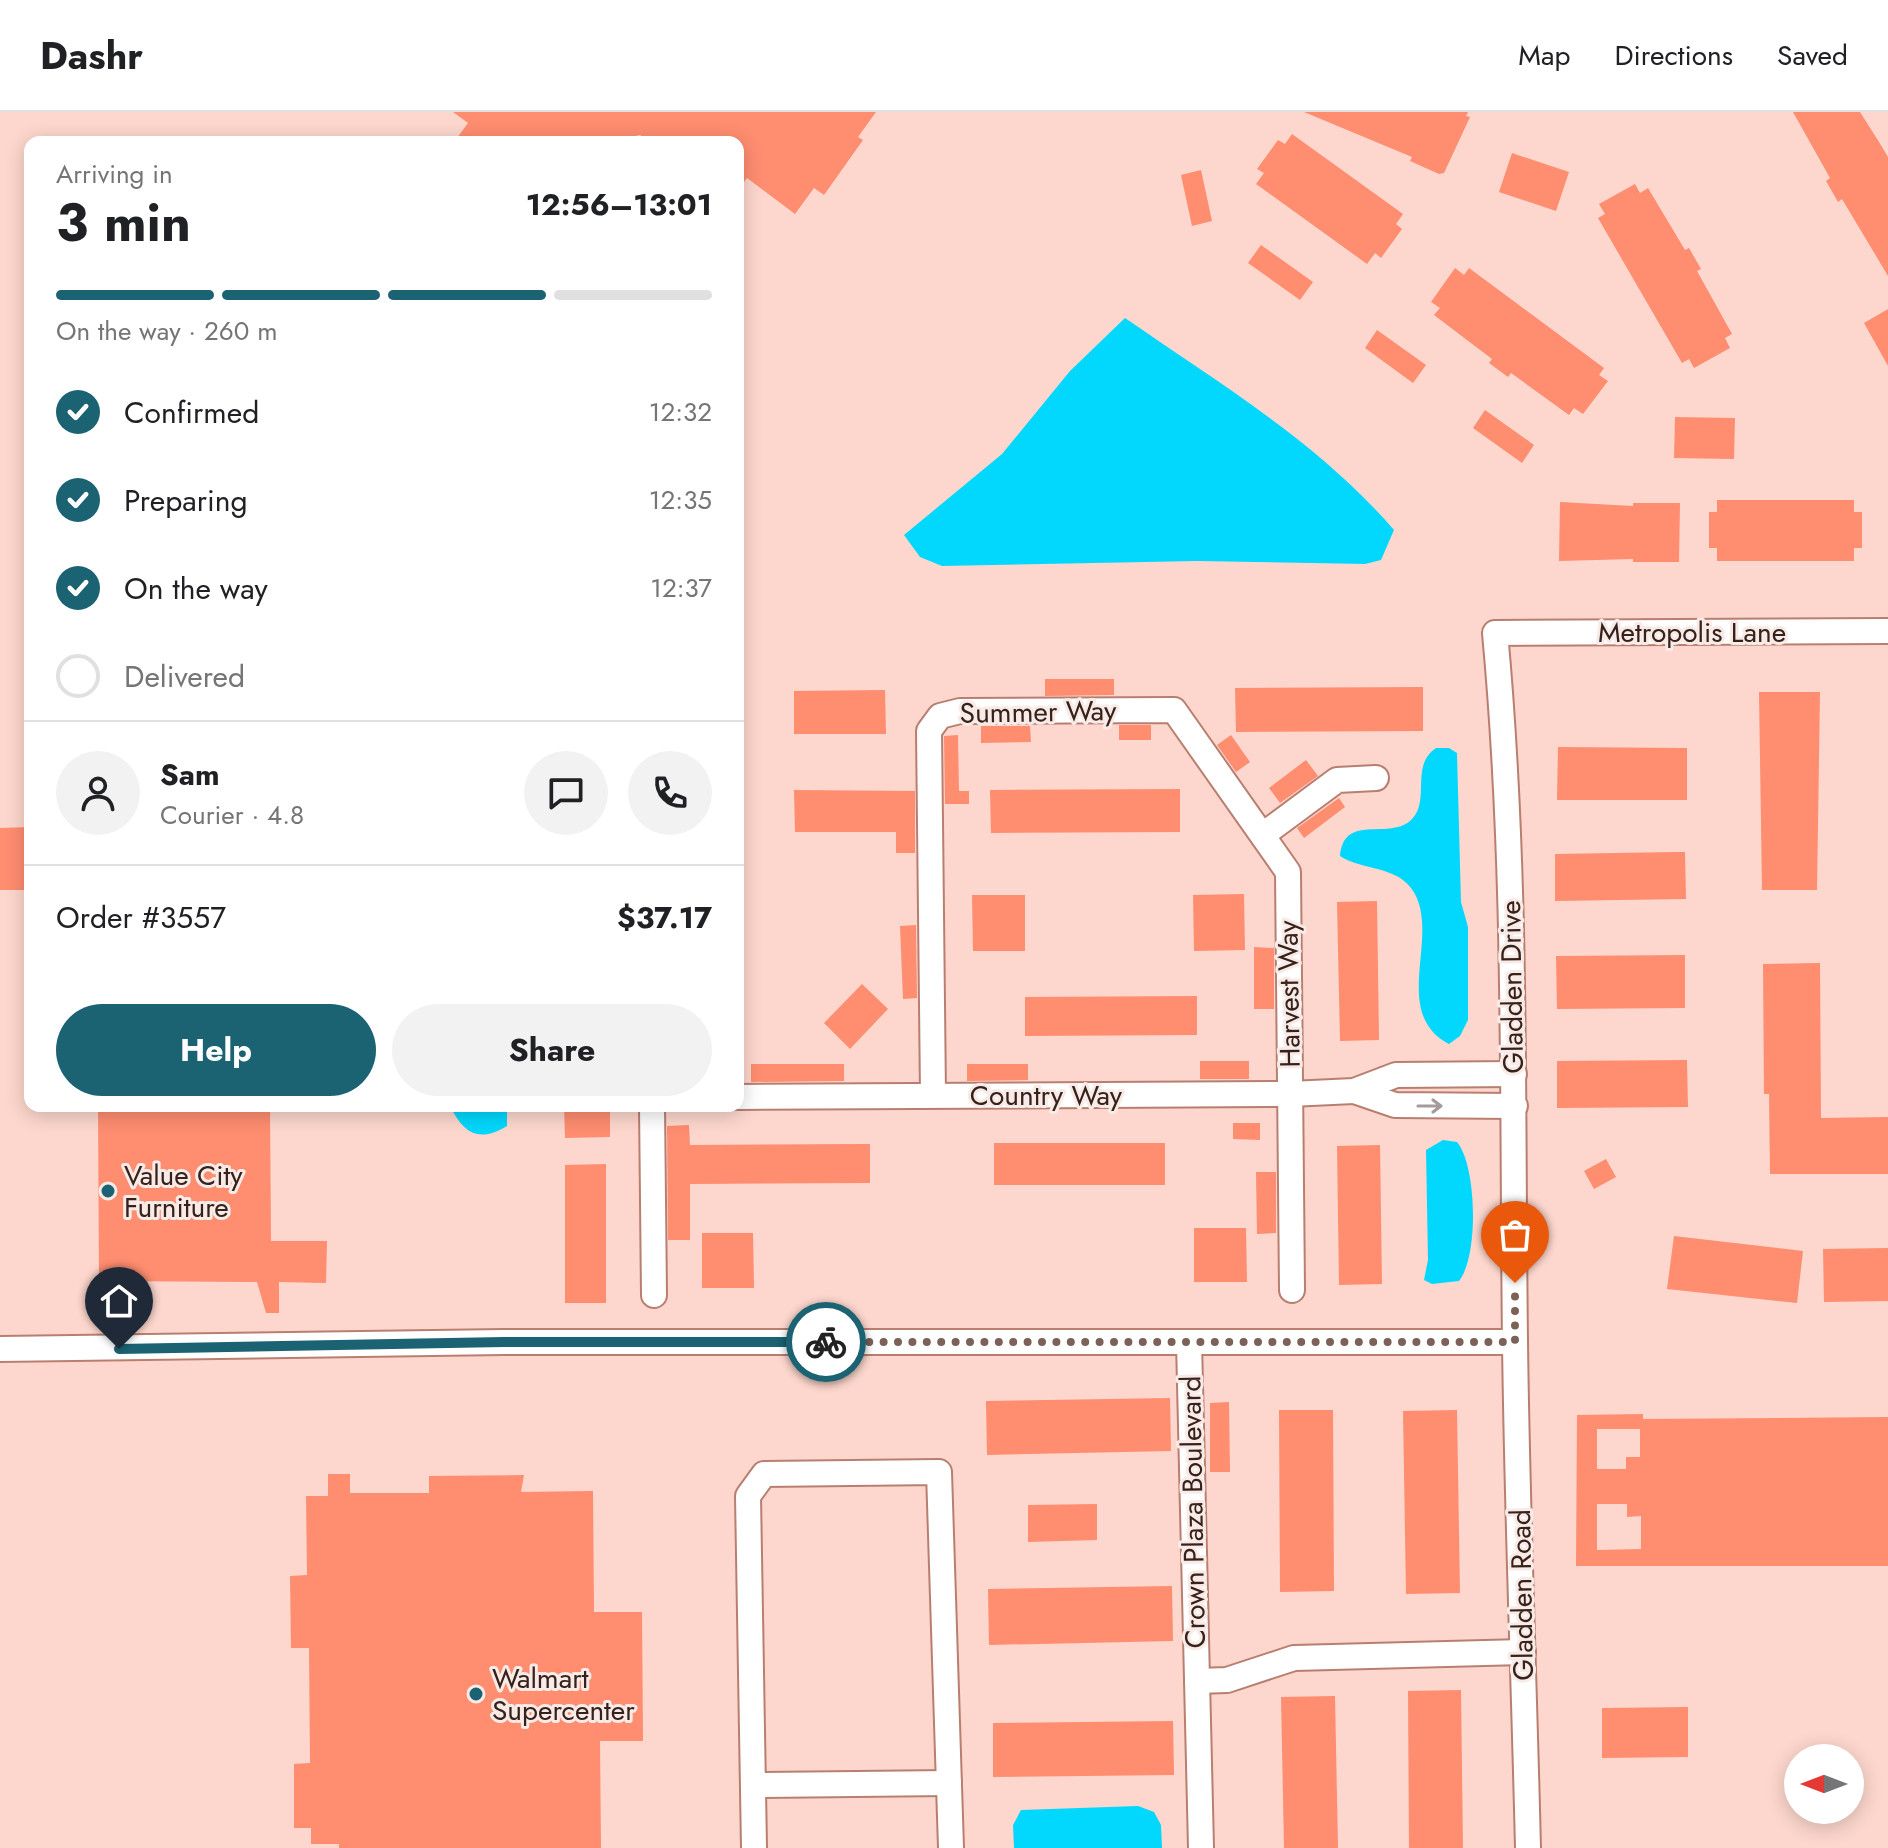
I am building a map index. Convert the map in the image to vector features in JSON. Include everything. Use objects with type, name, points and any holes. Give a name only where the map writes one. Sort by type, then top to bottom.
[{"type":"street","name":"Metropolis Lane","points":[[1495,633],[1888,631]]},
{"type":"street","name":"Gladden Drive","points":[[1495,633],[1509,854],[1515,1106],[1515,1342]]},
{"type":"street","name":"Summer Way","points":[[933,1095],[929,731],[940,716],[960,711],[1174,710],[1264,834]]},
{"type":"street","points":[[1264,834],[1337,780],[1376,778]]},
{"type":"street","name":"Harvest Way","points":[[1264,834],[1288,872],[1292,1290]]},
{"type":"street","points":[[1354,1091],[1396,1075],[1514,1074]]},
{"type":"street","points":[[1354,1091],[1395,1105],[1515,1106]]},
{"type":"street","name":"Country Way","points":[[744,1097],[1354,1091]]},
{"type":"street","points":[[652,1112],[654,1295]]},
{"type":"street","points":[[0,1349],[504,1342],[1515,1342]]},
{"type":"street","name":"Crown Plaza Boulevard","points":[[1189,1342],[1201,1848]]},
{"type":"street","name":"Gladden Road","points":[[1515,1342],[1528,1848]]},
{"type":"street","points":[[754,1848],[748,1496],[764,1474],[939,1472],[951,1848]]},
{"type":"street","name":"Crown Plaza Boulevard","points":[[1197,1681],[1227,1680],[1294,1658],[1523,1652]]},
{"type":"street","points":[[753,1785],[949,1783]]},
{"type":"water","points":[[1125,318],[1267,416],[1334,469],[1394,530],[1381,560],[1365,564],[1197,561],[942,566],[920,557],[904,535],[1002,454],[1070,371]]},
{"type":"water","points":[[1436,748],[1449,748],[1457,753],[1461,902],[1468,927],[1468,1020],[1460,1036],[1449,1044],[1431,1030],[1422,1012],[1419,992],[1422,926],[1420,906],[1411,888],[1396,876],[1340,856],[1349,835],[1358,831],[1401,826],[1410,821],[1420,804],[1424,764]]},
{"type":"water","points":[[454,1112],[507,1112],[507,1126],[488,1134],[473,1133]]},
{"type":"water","points":[[1443,1140],[1457,1142],[1464,1154],[1472,1190],[1472,1232],[1470,1252],[1459,1281],[1432,1284],[1424,1280],[1428,1260],[1426,1150]]},
{"type":"water","points":[[1138,1806],[1154,1812],[1161,1825],[1162,1848],[1014,1848],[1013,1825],[1021,1810]]},
{"type":"building","points":[[453,112],[876,112],[858,137],[863,140],[824,195],[814,188],[795,214],[747,178],[744,182],[744,136],[458,136],[468,123]]},
{"type":"building","points":[[1304,112],[1468,112],[1466,116],[1470,117],[1444,173],[1439,174],[1410,161],[1412,157]]},
{"type":"building","points":[[1793,112],[1860,112],[1888,157],[1888,276],[1842,199],[1838,202],[1826,181],[1830,178]]},
{"type":"building","points":[[1292,134],[1403,214],[1396,224],[1402,229],[1381,258],[1375,253],[1367,264],[1256,184],[1264,173],[1257,169],[1278,140],[1285,144]]},
{"type":"building","points":[[1512,153],[1569,172],[1556,211],[1499,192]]},
{"type":"building","points":[[1201,170],[1212,221],[1192,226],[1181,175]]},
{"type":"building","points":[[1635,184],[1640,193],[1648,188],[1685,250],[1689,248],[1701,269],[1697,271],[1732,334],[1725,338],[1730,348],[1694,368],[1689,359],[1682,363],[1598,218],[1605,214],[1599,204]]},
{"type":"building","points":[[1261,245],[1313,282],[1300,300],[1248,263]]},
{"type":"building","points":[[1455,268],[1464,275],[1469,268],[1604,368],[1599,375],[1608,381],[1583,414],[1574,408],[1569,415],[1511,373],[1508,377],[1489,363],[1492,359],[1434,315],[1440,308],[1431,302]]},
{"type":"building","points":[[1888,309],[1888,366],[1864,323]]},
{"type":"building","points":[[1377,330],[1426,365],[1413,383],[1365,348]]},
{"type":"building","points":[[1485,410],[1534,445],[1522,463],[1473,428]]},
{"type":"building","points":[[1675,417],[1735,418],[1734,459],[1674,458]]},
{"type":"building","points":[[1717,500],[1854,500],[1854,512],[1862,512],[1862,548],[1854,548],[1854,561],[1717,561],[1717,548],[1709,548],[1709,512],[1717,512]]},
{"type":"building","points":[[1560,502],[1633,506],[1633,503],[1680,503],[1679,562],[1633,562],[1633,559],[1559,561]]},
{"type":"building","points":[[1045,679],[1114,679],[1114,695],[1045,696]]},
{"type":"building","points":[[1423,687],[1423,731],[1236,732],[1235,688]]},
{"type":"building","points":[[885,690],[886,734],[794,734],[794,691]]},
{"type":"building","points":[[1759,692],[1820,692],[1817,890],[1762,890]]},
{"type":"building","points":[[1119,725],[1151,725],[1151,740],[1119,740]]},
{"type":"building","points":[[981,726],[1030,726],[1031,742],[981,743]]},
{"type":"building","points":[[958,735],[959,791],[969,791],[969,804],[945,804],[944,736]]},
{"type":"building","points":[[1231,735],[1250,762],[1236,772],[1217,745]]},
{"type":"building","points":[[1558,747],[1687,748],[1687,800],[1557,800]]},
{"type":"building","points":[[1306,760],[1318,776],[1280,803],[1269,788]]},
{"type":"building","points":[[1180,789],[1180,832],[991,833],[990,790]]},
{"type":"building","points":[[794,790],[915,791],[915,853],[896,853],[896,832],[795,832]]},
{"type":"building","points":[[1339,798],[1345,807],[1304,838],[1297,828]]},
{"type":"building","points":[[24,827],[24,890],[0,890],[0,828]]},
{"type":"building","points":[[1685,852],[1686,899],[1555,901],[1555,854]]},
{"type":"building","points":[[1244,894],[1245,950],[1194,951],[1193,895]]},
{"type":"building","points":[[972,895],[1025,895],[1025,951],[973,951]]},
{"type":"building","points":[[1377,901],[1379,1040],[1340,1041],[1337,902]]},
{"type":"building","points":[[916,925],[917,998],[903,999],[900,926]]},
{"type":"building","points":[[1254,947],[1274,948],[1274,1009],[1254,1009]]},
{"type":"building","points":[[1685,955],[1685,1008],[1557,1009],[1556,956]]},
{"type":"building","points":[[1820,963],[1821,1118],[1888,1117],[1888,1174],[1770,1174],[1769,1094],[1764,1094],[1763,964]]},
{"type":"building","points":[[862,984],[888,1009],[850,1049],[824,1023]]},
{"type":"building","points":[[1197,996],[1197,1035],[1025,1036],[1025,997]]},
{"type":"building","points":[[1687,1060],[1688,1107],[1557,1108],[1557,1061]]},
{"type":"building","points":[[1200,1061],[1249,1061],[1249,1079],[1200,1079]]},
{"type":"building","points":[[751,1064],[844,1064],[844,1081],[751,1082]]},
{"type":"building","points":[[967,1064],[1028,1064],[1028,1080],[967,1081]]},
{"type":"building","points":[[98,1112],[270,1112],[271,1241],[327,1241],[326,1283],[279,1282],[279,1313],[266,1313],[257,1282],[99,1281]]},
{"type":"building","points":[[564,1112],[610,1112],[610,1137],[565,1138]]},
{"type":"building","points":[[1233,1123],[1260,1123],[1260,1140],[1233,1139]]},
{"type":"building","points":[[689,1125],[690,1145],[870,1144],[870,1183],[690,1184],[690,1240],[668,1240],[667,1126]]},
{"type":"building","points":[[994,1143],[1165,1143],[1165,1185],[994,1185]]},
{"type":"building","points":[[1380,1145],[1382,1284],[1339,1285],[1337,1146]]},
{"type":"building","points":[[1606,1159],[1616,1177],[1594,1189],[1584,1171]]},
{"type":"building","points":[[606,1164],[606,1303],[565,1303],[565,1165]]},
{"type":"building","points":[[1256,1172],[1276,1172],[1276,1233],[1257,1234]]},
{"type":"building","points":[[1194,1228],[1246,1228],[1247,1282],[1194,1282]]},
{"type":"building","points":[[702,1233],[753,1233],[754,1288],[702,1288]]},
{"type":"building","points":[[1674,1236],[1803,1251],[1797,1303],[1667,1289]]},
{"type":"building","points":[[1888,1248],[1888,1301],[1824,1302],[1823,1249]]},
{"type":"building","points":[[1170,1398],[1171,1451],[987,1455],[986,1401]]},
{"type":"building","points":[[1229,1402],[1230,1472],[1210,1472],[1210,1403]]},
{"type":"building","points":[[1279,1410],[1333,1410],[1334,1591],[1280,1592]]},
{"type":"building","points":[[1457,1410],[1460,1593],[1406,1594],[1403,1411]]},
{"type":"building","points":[[1643,1414],[1643,1419],[1888,1417],[1888,1566],[1576,1566],[1577,1415]],"holes":[[[1597,1429],[1640,1429],[1640,1457],[1626,1457],[1626,1469],[1597,1469]],[[1597,1504],[1627,1504],[1627,1517],[1641,1516],[1641,1549],[1597,1550]]]},
{"type":"building","name":"Walmart Supercenter","points":[[328,1474],[350,1474],[350,1493],[429,1493],[429,1476],[524,1475],[521,1492],[593,1491],[594,1612],[642,1612],[643,1741],[600,1741],[601,1848],[339,1848],[339,1844],[311,1844],[311,1828],[294,1828],[294,1764],[310,1763],[309,1648],[291,1648],[290,1576],[307,1575],[306,1496],[328,1496]]},
{"type":"building","points":[[1097,1504],[1097,1540],[1028,1542],[1028,1505]]},
{"type":"building","points":[[1172,1586],[1173,1641],[989,1645],[988,1589]]},
{"type":"building","points":[[1461,1690],[1463,1848],[1409,1848],[1408,1691]]},
{"type":"building","points":[[1335,1696],[1338,1848],[1284,1848],[1281,1697]]},
{"type":"building","points":[[1688,1707],[1688,1757],[1602,1758],[1602,1708]]},
{"type":"building","points":[[1173,1721],[1174,1775],[993,1777],[993,1723]]},
{"type":"way so far","points":[[826,1342],[1515,1342],[1515,1283]]},
{"type":"place","name":"Value City Furniture","points":[[108,1191]]},
{"type":"place","name":"Walmart Supercenter","points":[[476,1694]]},
{"type":"route","points":[[119,1349],[365,1347],[504,1342],[826,1342]]}]
